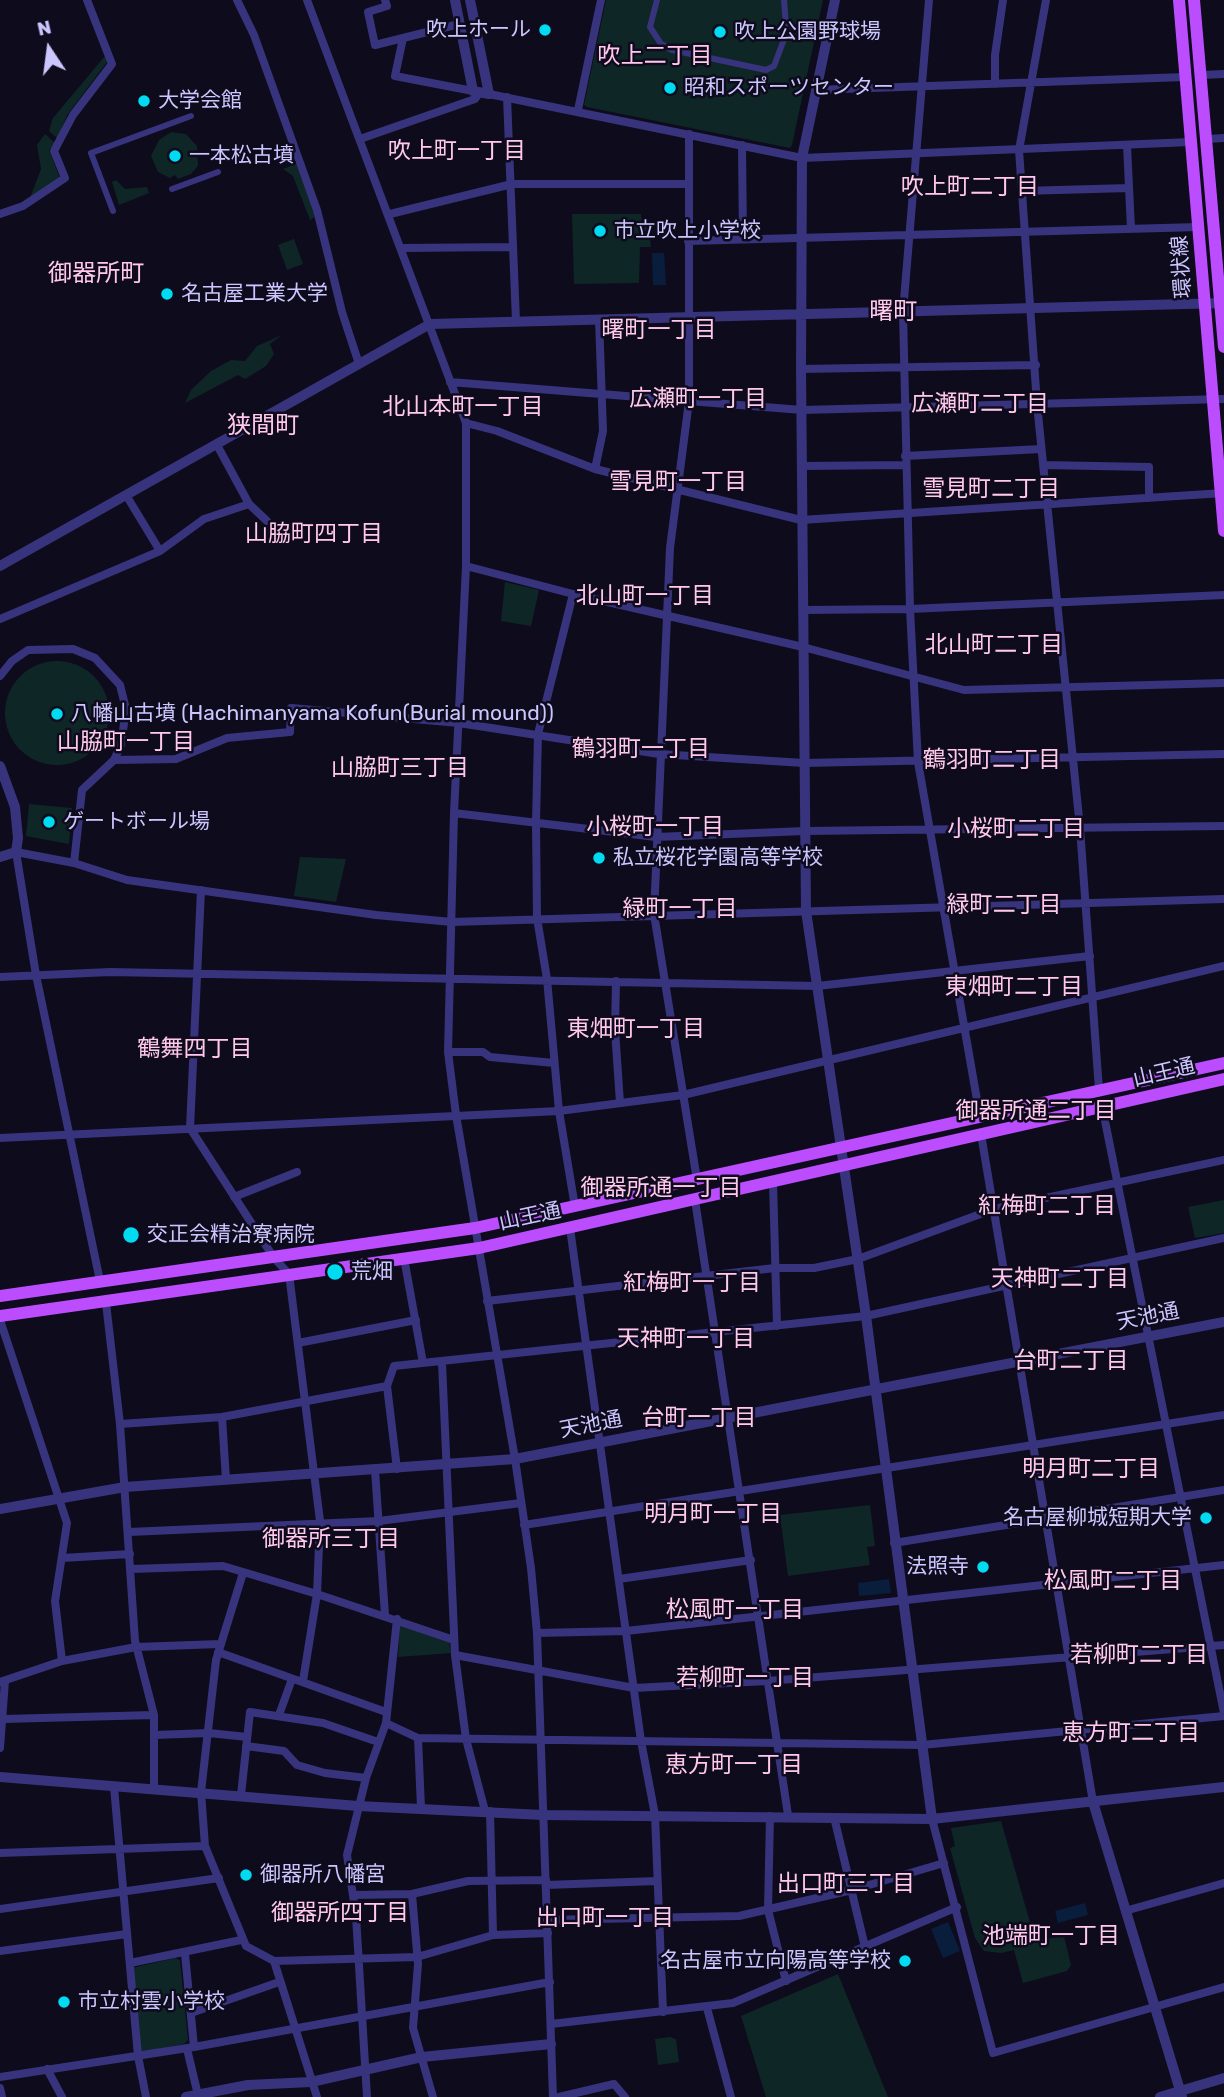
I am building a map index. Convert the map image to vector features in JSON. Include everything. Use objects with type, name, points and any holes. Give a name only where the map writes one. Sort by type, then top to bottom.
[{"type":"main road","name":"環状線","points":[[1179,0],[1204,303],[1219,399],[1224,531]]},
{"type":"main road","name":"環状線","points":[[1194,0],[1207,139],[1219,227],[1224,347]]},
{"type":"main road","name":"山王通","points":[[0,1296],[475,1228],[1224,1063]]},
{"type":"main road","name":"山王通","points":[[0,1318],[479,1248],[1224,1079]]},
{"type":"street","points":[[0,214],[23,206],[65,178],[54,151],[74,115],[112,64],[87,0]]},
{"type":"street","points":[[237,0],[254,35],[317,210],[342,312],[359,364]]},
{"type":"street","points":[[307,0],[467,423],[466,566],[454,813],[449,1052],[456,1115],[496,1357],[516,1459],[537,1633],[553,2097]]},
{"type":"street","points":[[385,0],[387,6],[368,12],[375,44],[459,24]]},
{"type":"street","points":[[455,0],[459,24],[481,93]]},
{"type":"street","points":[[470,0],[481,93]]},
{"type":"street","points":[[578,110],[601,0]]},
{"type":"street","points":[[657,0],[650,27],[661,44],[672,50],[766,70],[774,66],[783,42],[786,26],[784,0]]},
{"type":"street","points":[[835,0],[802,158],[800,369],[806,911],[866,1316],[932,1819],[993,2053],[1224,1987]]},
{"type":"street","points":[[929,0],[903,312],[910,609],[918,762],[957,972],[980,1117]]},
{"type":"street","points":[[995,84],[995,55],[1003,0]]},
{"type":"street","points":[[1046,0],[1019,150],[1037,404],[1055,604],[1074,758],[1099,1090]]},
{"type":"street","points":[[403,38],[395,76],[578,110],[802,158],[1191,142]]},
{"type":"street","points":[[1201,75],[1224,74]]},
{"type":"street","points":[[815,90],[1185,77]]},
{"type":"street","points":[[360,139],[475,99],[481,93]]},
{"type":"street","points":[[507,97],[516,321]]},
{"type":"street","points":[[113,211],[91,153],[191,116]]},
{"type":"street","points":[[689,134],[689,401],[670,548],[654,914],[696,1180]]},
{"type":"street","points":[[1207,139],[1224,138]]},
{"type":"street","points":[[742,145],[743,239]]},
{"type":"street","points":[[1127,145],[1131,229]]},
{"type":"street","points":[[172,189],[218,172]]},
{"type":"street","points":[[390,214],[512,184],[688,184]]},
{"type":"street","points":[[1022,191],[1129,188]]},
{"type":"street","points":[[688,241],[1199,227]]},
{"type":"street","points":[[402,248],[513,247]]},
{"type":"street","points":[[0,566],[430,324],[1222,303]]},
{"type":"street","points":[[595,469],[603,431],[599,319]]},
{"type":"street","points":[[800,369],[1036,365]]},
{"type":"street","points":[[450,382],[802,410],[1219,399]]},
{"type":"street","points":[[467,423],[496,431],[595,469],[802,520],[1222,494]]},
{"type":"street","points":[[217,445],[249,504],[267,522]]},
{"type":"street","points":[[803,466],[905,461],[1041,449]]},
{"type":"street","points":[[1043,465],[1149,467],[1149,498]]},
{"type":"street","points":[[126,495],[160,551]]},
{"type":"street","points":[[0,619],[160,551],[204,519],[249,504]]},
{"type":"street","points":[[466,566],[573,594],[914,674],[964,690],[1066,685],[1224,683]]},
{"type":"street","points":[[573,594],[538,734],[536,823],[537,918],[547,979],[559,1111],[575,1207]]},
{"type":"street","points":[[803,610],[910,609],[1224,596]]},
{"type":"street","points":[[0,676],[12,661],[28,650],[72,649],[95,658],[120,685],[126,709],[125,729],[114,761],[82,790],[74,863]]},
{"type":"street","points":[[114,761],[176,759],[227,738],[290,732],[291,708],[459,723],[659,754],[804,763],[1224,754]]},
{"type":"street","points":[[0,766],[15,807],[16,852],[36,975],[100,1281]]},
{"type":"street","points":[[454,813],[656,837],[805,831],[1224,826]]},
{"type":"street","points":[[0,857],[16,852],[74,863],[127,880],[376,915],[452,922],[1224,899]]},
{"type":"street","points":[[201,890],[190,1128],[274,1258],[289,1274],[320,1521],[317,1594],[303,1681]]},
{"type":"street","points":[[0,977],[110,972],[449,976],[817,986],[1090,956]]},
{"type":"street","points":[[0,1138],[559,1111],[683,1095],[1224,967]]},
{"type":"street","points":[[616,981],[615,1030],[620,1103]]},
{"type":"street","points":[[449,1052],[483,1052],[490,1057],[554,1063]]},
{"type":"street","points":[[386,1723],[418,1738],[922,1745],[1224,1714],[1168,1424],[1102,1107]]},
{"type":"street","points":[[981,1134],[1093,1802],[1181,2094]]},
{"type":"street","points":[[487,1301],[775,1268],[814,1268],[858,1259],[994,1209],[1224,1160]]},
{"type":"street","points":[[234,1197],[297,1172]]},
{"type":"street","points":[[773,1182],[777,1326]]},
{"type":"street","points":[[695,1200],[789,1815]]},
{"type":"street","points":[[570,1228],[641,1741],[655,1815],[663,2012]]},
{"type":"street","points":[[397,1469],[387,1386],[394,1366],[866,1316],[1007,1283],[1224,1238]]},
{"type":"street","points":[[404,1258],[423,1363]]},
{"type":"street","points":[[106,1303],[120,1424],[136,1647],[154,1715],[155,1788]]},
{"type":"street","points":[[0,1318],[67,1523],[55,1601],[62,1661]]},
{"type":"street","points":[[298,1343],[416,1320]]},
{"type":"street","name":"天池通","points":[[0,1509],[125,1487],[516,1459],[1224,1322]]},
{"type":"street","points":[[442,1363],[455,1655],[466,1739],[487,1811],[493,1936]]},
{"type":"street","points":[[120,1424],[222,1418],[387,1386]]},
{"type":"street","points":[[524,1525],[1224,1415]]},
{"type":"street","points":[[222,1418],[226,1480]]},
{"type":"street","points":[[375,1470],[385,1615]]},
{"type":"street","points":[[894,1543],[1224,1490]]},
{"type":"street","points":[[129,1532],[320,1521],[379,1521],[521,1503]]},
{"type":"street","points":[[62,1558],[130,1554]]},
{"type":"street","points":[[619,1579],[751,1560]]},
{"type":"street","points":[[537,1633],[626,1631],[1224,1564]]},
{"type":"street","points":[[131,1569],[223,1566],[385,1615],[454,1640]]},
{"type":"street","points":[[243,1573],[219,1648],[201,1792],[205,1846],[241,1940],[246,1946],[274,1961],[417,1957],[493,1936],[548,1933]]},
{"type":"street","points":[[367,2097],[360,1959],[347,1855],[366,1778],[386,1723],[397,1619]]},
{"type":"street","points":[[455,1655],[634,1688],[768,1681],[1224,1645]]},
{"type":"street","points":[[0,1748],[4,1719],[3,1681],[62,1661],[136,1647],[219,1648],[292,1679],[386,1712]]},
{"type":"street","points":[[279,1715],[292,1679]]},
{"type":"street","points":[[241,1795],[250,1712],[323,1723],[378,1742]]},
{"type":"street","points":[[4,1719],[154,1715]]},
{"type":"street","points":[[155,1735],[209,1733],[284,1751],[297,1765],[325,1773],[366,1778]]},
{"type":"street","points":[[418,1738],[421,1808]]},
{"type":"street","points":[[0,1777],[358,1806],[543,1815],[789,1815],[932,1819],[1224,1787]]},
{"type":"street","points":[[114,1787],[138,2056],[146,2097]]},
{"type":"street","points":[[770,1816],[768,1910],[786,1981]]},
{"type":"street","points":[[834,1817],[865,1947]]},
{"type":"street","points":[[0,1853],[205,1846]]},
{"type":"street","points":[[547,1920],[739,1916],[852,1890],[944,1863]]},
{"type":"street","points":[[0,1909],[219,1878]]},
{"type":"street","points":[[354,1895],[412,1894],[468,1881],[657,1881]]},
{"type":"street","points":[[1125,1911],[1224,1883]]},
{"type":"street","points":[[412,1894],[417,1957],[413,2028],[433,2097]]},
{"type":"street","points":[[551,2024],[733,2003],[957,1907]]},
{"type":"street","points":[[0,1951],[127,1934]]},
{"type":"street","points":[[130,1963],[185,1954],[241,1940]]},
{"type":"street","points":[[185,1954],[191,2013],[190,2048],[198,2095]]},
{"type":"street","points":[[274,1961],[317,2097]]},
{"type":"street","points":[[191,2013],[279,1982]]},
{"type":"street","points":[[0,2077],[190,2048],[550,1982]]},
{"type":"street","points":[[707,2008],[731,2097]]},
{"type":"street","points":[[186,2097],[312,2082],[365,2067],[422,2057],[551,2044]]},
{"type":"street","points":[[47,2069],[62,2097]]},
{"type":"street","points":[[1160,2097],[1181,2094],[1224,2078]]},
{"type":"street","points":[[559,2097],[614,2084],[625,2097]]},
{"type":"street","points":[[0,2088],[2,2097]]},
{"type":"green space","points":[[606,0],[823,0],[790,148],[584,105]]},
{"type":"green space","points":[[105,56],[107,62],[67,115],[58,139],[49,131],[53,118]]},
{"type":"green space","name":"一本松古墳","points":[[171,132],[186,134],[197,146],[198,166],[191,174],[178,179],[175,175],[170,178],[158,172],[151,156],[159,140]]},
{"type":"green space","points":[[45,134],[55,143],[49,150],[60,179],[30,198],[41,169],[37,145]]},
{"type":"green space","points":[[296,164],[316,216],[310,220],[293,176],[283,169]]},
{"type":"green space","points":[[116,180],[125,189],[147,187],[149,193],[119,205],[112,182]]},
{"type":"green space","points":[[572,214],[641,214],[642,225],[649,226],[651,247],[640,247],[639,283],[574,284]]},
{"type":"green space","points":[[294,239],[303,264],[287,270],[278,245]]},
{"type":"green space","points":[[282,335],[270,344],[274,354],[266,366],[245,379],[238,375],[185,403],[191,390],[211,371],[231,360],[245,361],[257,346]]},
{"type":"green space","points":[[505,582],[539,590],[531,626],[501,621]]},
{"type":"green space","name":"八幡山古墳 (Hachimanyama Kofun(Burial mound))","points":[[57,661],[77,665],[94,676],[105,693],[109,713],[105,733],[94,750],[77,761],[57,765],[37,761],[20,750],[9,733],[5,713],[9,693],[20,676],[37,665]]},
{"type":"green space","name":"ゲートボール場","points":[[29,804],[72,808],[69,844],[26,836]]},
{"type":"green space","points":[[300,857],[346,859],[336,902],[294,896]]},
{"type":"green space","points":[[1224,1200],[1224,1233],[1195,1238],[1188,1207]]},
{"type":"green space","points":[[870,1505],[875,1546],[867,1547],[870,1565],[788,1576],[780,1515]]},
{"type":"green space","points":[[400,1626],[449,1642],[451,1653],[398,1657]]},
{"type":"green space","points":[[1001,1821],[1035,1940],[1064,1936],[1071,1965],[1067,1971],[1023,1983],[1014,1950],[1001,1953],[984,1951],[975,1938],[950,1848],[955,1846],[951,1828]]},
{"type":"green space","points":[[175,1958],[180,1960],[188,2040],[184,2044],[143,2052],[139,2048],[132,1968]]},
{"type":"green space","points":[[838,1974],[888,2097],[766,2097],[741,2016]]},
{"type":"green space","points":[[655,2039],[676,2039],[679,2062],[658,2065]]},
{"type":"water","points":[[652,253],[664,253],[666,285],[653,285]]},
{"type":"water","points":[[889,1579],[891,1593],[859,1596],[858,1583]]},
{"type":"water","points":[[1085,1903],[1088,1915],[1058,1923],[1055,1911]]},
{"type":"water","points":[[948,1922],[960,1951],[943,1958],[931,1929]]},
{"type":"place","name":"吹上ホール","points":[[545,30]]},
{"type":"place","name":"吹上公園野球場","points":[[720,32]]},
{"type":"place","name":"昭和スポーツセンター","points":[[670,88]]},
{"type":"place","name":"大学会館","points":[[144,101]]},
{"type":"place","name":"一本松古墳","points":[[175,156]]},
{"type":"place","name":"市立吹上小学校","points":[[600,231]]},
{"type":"place","name":"名古屋工業大学","points":[[167,294]]},
{"type":"place","name":"八幡山古墳 (Hachimanyama Kofun(Burial mound))","points":[[57,714]]},
{"type":"place","name":"ゲートボール場","points":[[49,822]]},
{"type":"place","name":"私立桜花学園高等学校","points":[[599,858]]},
{"type":"place","name":"交正会精治寮病院","points":[[131,1235]]},
{"type":"place","name":"荒畑","points":[[335,1272]]},
{"type":"place","name":"名古屋柳城短期大学","points":[[1206,1518]]},
{"type":"place","name":"法照寺","points":[[983,1567]]},
{"type":"place","name":"御器所八幡宮","points":[[246,1875]]},
{"type":"place","name":"名古屋市立向陽高等学校","points":[[905,1961]]},
{"type":"place","name":"市立村雲小学校","points":[[64,2002]]},
{"type":"district","name":"吹上二丁目","points":[[655,56]]},
{"type":"district","name":"吹上町一丁目","points":[[457,151]]},
{"type":"district","name":"吹上町二丁目","points":[[970,187]]},
{"type":"district","name":"御器所町","points":[[96,274]]},
{"type":"district","name":"曙町","points":[[893,312]]},
{"type":"district","name":"曙町一丁目","points":[[659,330]]},
{"type":"district","name":"広瀬町一丁目","points":[[698,399]]},
{"type":"district","name":"広瀬町二丁目","points":[[980,404]]},
{"type":"district","name":"北山本町一丁目","points":[[463,407]]},
{"type":"district","name":"狭間町","points":[[263,426]]},
{"type":"district","name":"雪見町一丁目","points":[[678,482]]},
{"type":"district","name":"雪見町二丁目","points":[[991,489]]},
{"type":"district","name":"山脇町四丁目","points":[[314,534]]},
{"type":"district","name":"北山町一丁目","points":[[645,596]]},
{"type":"district","name":"北山町二丁目","points":[[994,645]]},
{"type":"district","name":"山脇町一丁目","points":[[126,742]]},
{"type":"district","name":"鶴羽町一丁目","points":[[641,749]]},
{"type":"district","name":"鶴羽町二丁目","points":[[992,760]]},
{"type":"district","name":"山脇町三丁目","points":[[400,768]]},
{"type":"district","name":"小桜町一丁目","points":[[655,827]]},
{"type":"district","name":"小桜町二丁目","points":[[1016,829]]},
{"type":"district","name":"緑町二丁目","points":[[1004,905]]},
{"type":"district","name":"緑町一丁目","points":[[680,909]]},
{"type":"district","name":"東畑町二丁目","points":[[1014,987]]},
{"type":"district","name":"東畑町一丁目","points":[[636,1029]]},
{"type":"district","name":"鶴舞四丁目","points":[[195,1049]]},
{"type":"district","name":"御器所通二丁目","points":[[1036,1111]]},
{"type":"district","name":"御器所通一丁目","points":[[661,1188]]},
{"type":"district","name":"紅梅町二丁目","points":[[1047,1206]]},
{"type":"district","name":"天神町二丁目","points":[[1060,1279]]},
{"type":"district","name":"紅梅町一丁目","points":[[692,1283]]},
{"type":"district","name":"天神町一丁目","points":[[686,1339]]},
{"type":"district","name":"台町二丁目","points":[[1071,1361]]},
{"type":"district","name":"台町一丁目","points":[[699,1418]]},
{"type":"district","name":"明月町二丁目","points":[[1091,1469]]},
{"type":"district","name":"明月町一丁目","points":[[713,1514]]},
{"type":"district","name":"御器所三丁目","points":[[331,1539]]},
{"type":"district","name":"松風町二丁目","points":[[1113,1581]]},
{"type":"district","name":"松風町一丁目","points":[[735,1610]]},
{"type":"district","name":"若柳町二丁目","points":[[1139,1655]]},
{"type":"district","name":"若柳町一丁目","points":[[745,1678]]},
{"type":"district","name":"恵方町二丁目","points":[[1131,1733]]},
{"type":"district","name":"恵方町一丁目","points":[[734,1765]]},
{"type":"district","name":"出口町三丁目","points":[[846,1884]]},
{"type":"district","name":"御器所四丁目","points":[[340,1913]]},
{"type":"district","name":"出口町一丁目","points":[[605,1918]]},
{"type":"district","name":"池端町一丁目","points":[[1051,1936]]}]
